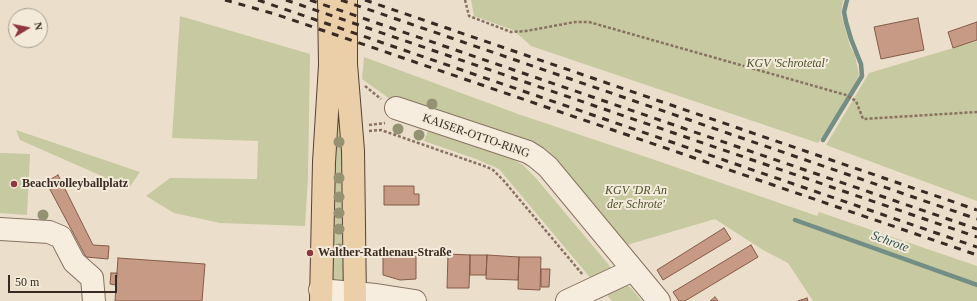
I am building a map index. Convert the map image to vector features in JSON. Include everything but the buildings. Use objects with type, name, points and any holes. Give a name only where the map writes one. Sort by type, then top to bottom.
[{"type":"main road","points":[[320,296],[324,162],[330,65],[329,0]]},
{"type":"main road","points":[[346,0],[346,64],[353,158],[354,297]]},
{"type":"street","name":"KAISER-OTTO-RING","points":[[396,108],[528,152],[536,157],[548,167],[658,301]]},
{"type":"street","points":[[0,229],[49,232],[61,237],[74,262],[92,278],[94,301]]},
{"type":"street","points":[[567,301],[633,270]]},
{"type":"street","points":[[320,296],[354,297],[376,295],[415,301]]},
{"type":"path","points":[[464,0],[469,16],[511,32],[522,32],[575,22],[586,22],[846,95],[856,101],[863,119],[977,112]]},
{"type":"path","points":[[362,84],[385,102],[396,108]]},
{"type":"path","points":[[363,132],[381,130],[493,170],[504,181],[594,289]]},
{"type":"green space","name":"KGV 'Schrotetal'","points":[[471,0],[843,0],[841,14],[850,46],[855,55],[859,75],[848,97],[818,143],[531,46],[513,30],[474,16]]},
{"type":"green space","points":[[180,16],[310,54],[308,178],[305,226],[220,223],[174,213],[146,196],[170,178],[257,179],[258,141],[172,138]]},
{"type":"green space","points":[[977,41],[977,201],[826,145],[869,73]]},
{"type":"green space","name":"KGV 'DR An der Schrote'","points":[[364,57],[518,114],[817,216],[819,212],[977,266],[977,301],[813,301],[788,263],[763,250],[715,219],[620,247],[505,138],[390,99],[362,79]]},
{"type":"green space","points":[[338,117],[342,118],[345,280],[341,282],[329,280],[336,121]]},
{"type":"green space","points":[[16,130],[140,172],[129,188],[20,140]]},
{"type":"green space","points":[[428,131],[510,158],[523,165],[535,177],[609,265],[611,270],[593,281],[499,169],[476,159],[424,141]]},
{"type":"green space","name":"Beachvolleyballplatz","points":[[0,153],[30,154],[27,215],[0,213]]},
{"type":"green space","points":[[623,285],[627,285],[631,288],[642,301],[612,301],[606,294]]},
{"type":"waterway","name":"Schrote","points":[[823,140],[862,76],[861,64],[851,39],[844,12],[847,0]]},
{"type":"waterway","name":"Schrote","points":[[795,220],[977,285]]},
{"type":"railway","points":[[225,0],[275,14],[977,255]]},
{"type":"railway","points":[[258,0],[977,247]]},
{"type":"railway","points":[[286,0],[977,237]]},
{"type":"railway","points":[[310,0],[977,229]]},
{"type":"railway","points":[[341,0],[977,219]]},
{"type":"railway","points":[[365,0],[977,210]]},
{"type":"place","name":"Beachvolleyballplatz","points":[[14,184]]},
{"type":"place","name":"Walther-Rathenau-Straße","points":[[310,253]]}]
